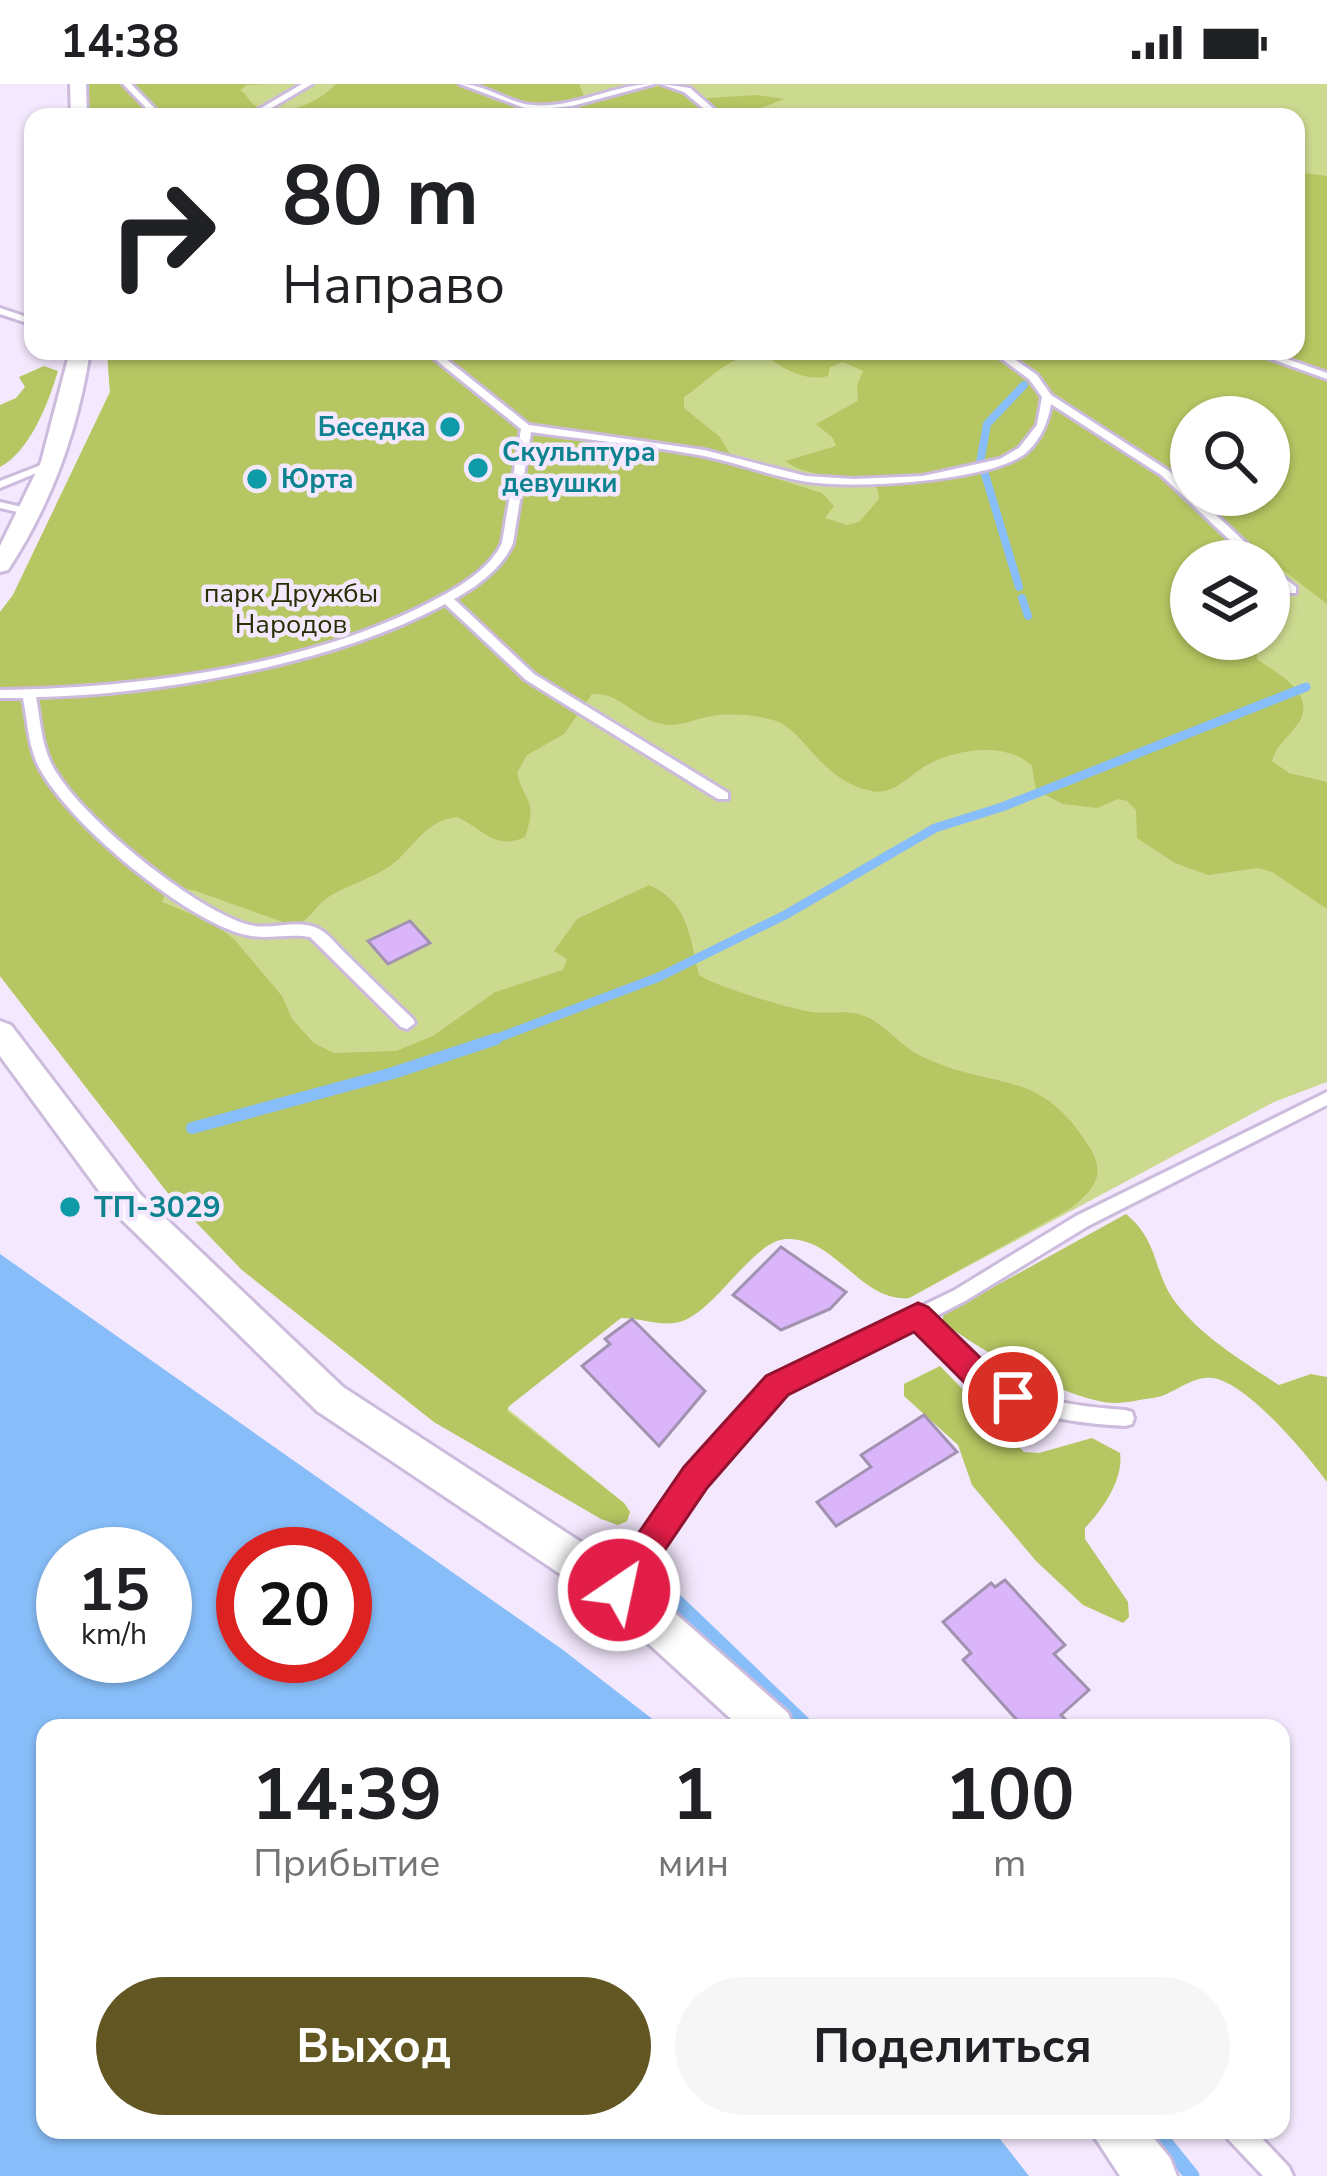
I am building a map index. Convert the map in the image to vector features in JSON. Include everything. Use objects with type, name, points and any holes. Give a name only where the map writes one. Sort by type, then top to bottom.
[{"type":"street","points":[[0,566],[53,464],[78,360]]},
{"type":"street","points":[[0,1033],[128,1204],[330,1399],[619,1590],[763,1719]]},
{"type":"street","points":[[1122,2139],[1152,2176]]},
{"type":"lane","points":[[127,84],[150,108]]},
{"type":"lane","points":[[266,108],[308,84]]},
{"type":"lane","points":[[464,84],[511,105],[546,108],[650,84]]},
{"type":"lane","points":[[665,84],[687,90],[708,108]]},
{"type":"lane","points":[[441,360],[526,428],[704,453],[806,478],[890,483],[1004,461],[1023,450],[1042,425],[1047,398]]},
{"type":"lane","points":[[1009,360],[1033,377],[1047,398],[1166,473],[1237,540]]},
{"type":"lane","points":[[1280,360],[1327,376]]},
{"type":"lane","points":[[0,694],[152,683],[274,662],[380,627],[446,598],[482,574],[511,540],[516,471],[526,428]]},
{"type":"lane","points":[[0,485],[53,464]]},
{"type":"lane","points":[[0,505],[31,512]]},
{"type":"lane","points":[[446,598],[530,677],[723,796]]},
{"type":"lane","points":[[29,695],[44,763],[80,812],[195,908],[249,931],[301,928],[315,933],[407,1023]]},
{"type":"lane","points":[[619,1590],[695,1478],[777,1385],[918,1316],[1082,1221],[1327,1098]]},
{"type":"lane","points":[[918,1316],[985,1383],[1041,1412],[1125,1418]]},
{"type":"lane","points":[[1245,2139],[1280,2176]]},
{"type":"green space","name":"парк Дружбы Народов","points":[[87,84],[1327,84],[1327,1082],[1274,1102],[909,1298],[876,1290],[819,1248],[786,1239],[762,1250],[685,1320],[620,1318],[507,1408],[624,1503],[630,1512],[627,1521],[618,1525],[434,1422],[242,1270],[167,1192],[0,976],[0,612],[13,595],[110,392],[108,360],[1305,360],[1305,108],[89,108]]},
{"type":"green space","points":[[87,84],[272,84],[247,85],[240,90],[261,108],[89,108]]},
{"type":"green space","points":[[336,84],[579,84],[584,96],[592,99],[666,85],[694,99],[756,95],[785,99],[760,108],[293,108],[319,98]]},
{"type":"green space","name":"парк Дружбы Народов","points":[[1305,173],[1327,176],[1327,604],[1290,576],[1290,540],[1170,540],[1170,660],[1258,660],[1295,688],[1303,707],[1301,718],[1272,761],[1289,773],[1327,782],[1327,909],[1272,872],[1258,868],[1208,875],[1175,863],[1137,838],[1136,810],[1127,801],[1118,799],[1097,808],[1063,804],[1036,790],[1032,766],[1009,753],[981,750],[952,755],[927,765],[894,788],[871,791],[839,777],[776,721],[727,715],[665,725],[602,694],[592,694],[564,734],[527,755],[517,773],[530,808],[525,837],[497,840],[457,817],[445,820],[427,830],[390,866],[330,896],[294,926],[196,891],[182,888],[165,894],[162,902],[213,923],[235,940],[282,996],[292,1019],[314,1043],[334,1053],[396,1051],[433,1036],[495,992],[563,970],[567,959],[554,951],[577,919],[649,885],[680,911],[699,975],[788,1007],[867,1017],[919,1055],[1033,1092],[1071,1121],[1097,1167],[1095,1182],[1086,1195],[1071,1208],[909,1298],[876,1290],[804,1241],[774,1242],[698,1312],[669,1323],[621,1318],[509,1406],[507,1411],[624,1503],[630,1512],[627,1521],[618,1525],[434,1422],[242,1270],[167,1192],[0,976],[0,612],[13,595],[110,392],[108,360],[737,360],[684,397],[684,408],[720,437],[737,466],[822,493],[834,506],[825,518],[847,525],[859,522],[879,499],[877,488],[806,471],[785,461],[836,446],[816,424],[858,401],[863,371],[843,362],[830,367],[828,376],[811,377],[773,360],[1305,360]]},
{"type":"green space","points":[[44,366],[58,371],[43,412],[20,450],[0,467],[0,405],[16,398],[25,387],[19,377]]},
{"type":"green space","points":[[1126,1214],[1145,1235],[1176,1303],[1211,1338],[1279,1385],[1311,1374],[1327,1377],[1327,1482],[1275,1421],[1227,1383],[1205,1378],[1153,1398],[1098,1401],[1026,1373],[943,1322],[943,1315]]},
{"type":"green space","points":[[940,1366],[1024,1452],[1039,1453],[1092,1438],[1120,1453],[1115,1483],[1085,1528],[1085,1539],[1128,1602],[1129,1617],[1123,1623],[1083,1605],[1036,1561],[972,1485],[958,1445],[904,1396],[904,1384]]},
{"type":"water","points":[[0,1254],[563,1650],[652,1719],[36,1719],[36,2139],[1000,2139],[1029,2176],[0,2176]]},
{"type":"building","points":[[410,921],[430,943],[388,964],[368,941]]},
{"type":"building","points":[[781,1247],[846,1292],[830,1309],[781,1330],[733,1295]]},
{"type":"building","points":[[632,1319],[705,1391],[659,1446],[582,1366],[610,1344],[605,1339]]},
{"type":"building","points":[[924,1415],[957,1452],[836,1526],[817,1502],[871,1467],[861,1455]]},
{"type":"building","points":[[1005,1580],[1065,1645],[1054,1654],[1089,1690],[1061,1715],[1065,1719],[1016,1719],[963,1660],[971,1653],[943,1622],[991,1583],[995,1587]]},
{"type":"waterway","points":[[980,463],[987,424],[1024,385]]},
{"type":"waterway","points":[[984,471],[1019,587]]},
{"type":"waterway","points":[[1022,598],[1028,616]]},
{"type":"waterway","points":[[488,1042],[659,977],[785,915],[935,828],[1002,807],[1306,687]]},
{"type":"waterway","points":[[488,1042],[496,1039]]},
{"type":"waterway","points":[[192,1128],[488,1042]]},
{"type":"waterway","points":[[657,1583],[799,1719]]},
{"type":"waterway","points":[[1162,2139],[1192,2176]]},
{"type":"place","name":"Беседка","points":[[450,427]]},
{"type":"place","name":"Скульптура девушки","points":[[478,468]]},
{"type":"place","name":"Юрта","points":[[257,479]]},
{"type":"place","name":"ТП-3029","points":[[70,1207]]},
{"type":"route","points":[[619,1590],[695,1478],[777,1385],[800,1373],[918,1316],[985,1383],[1013,1397]]}]
